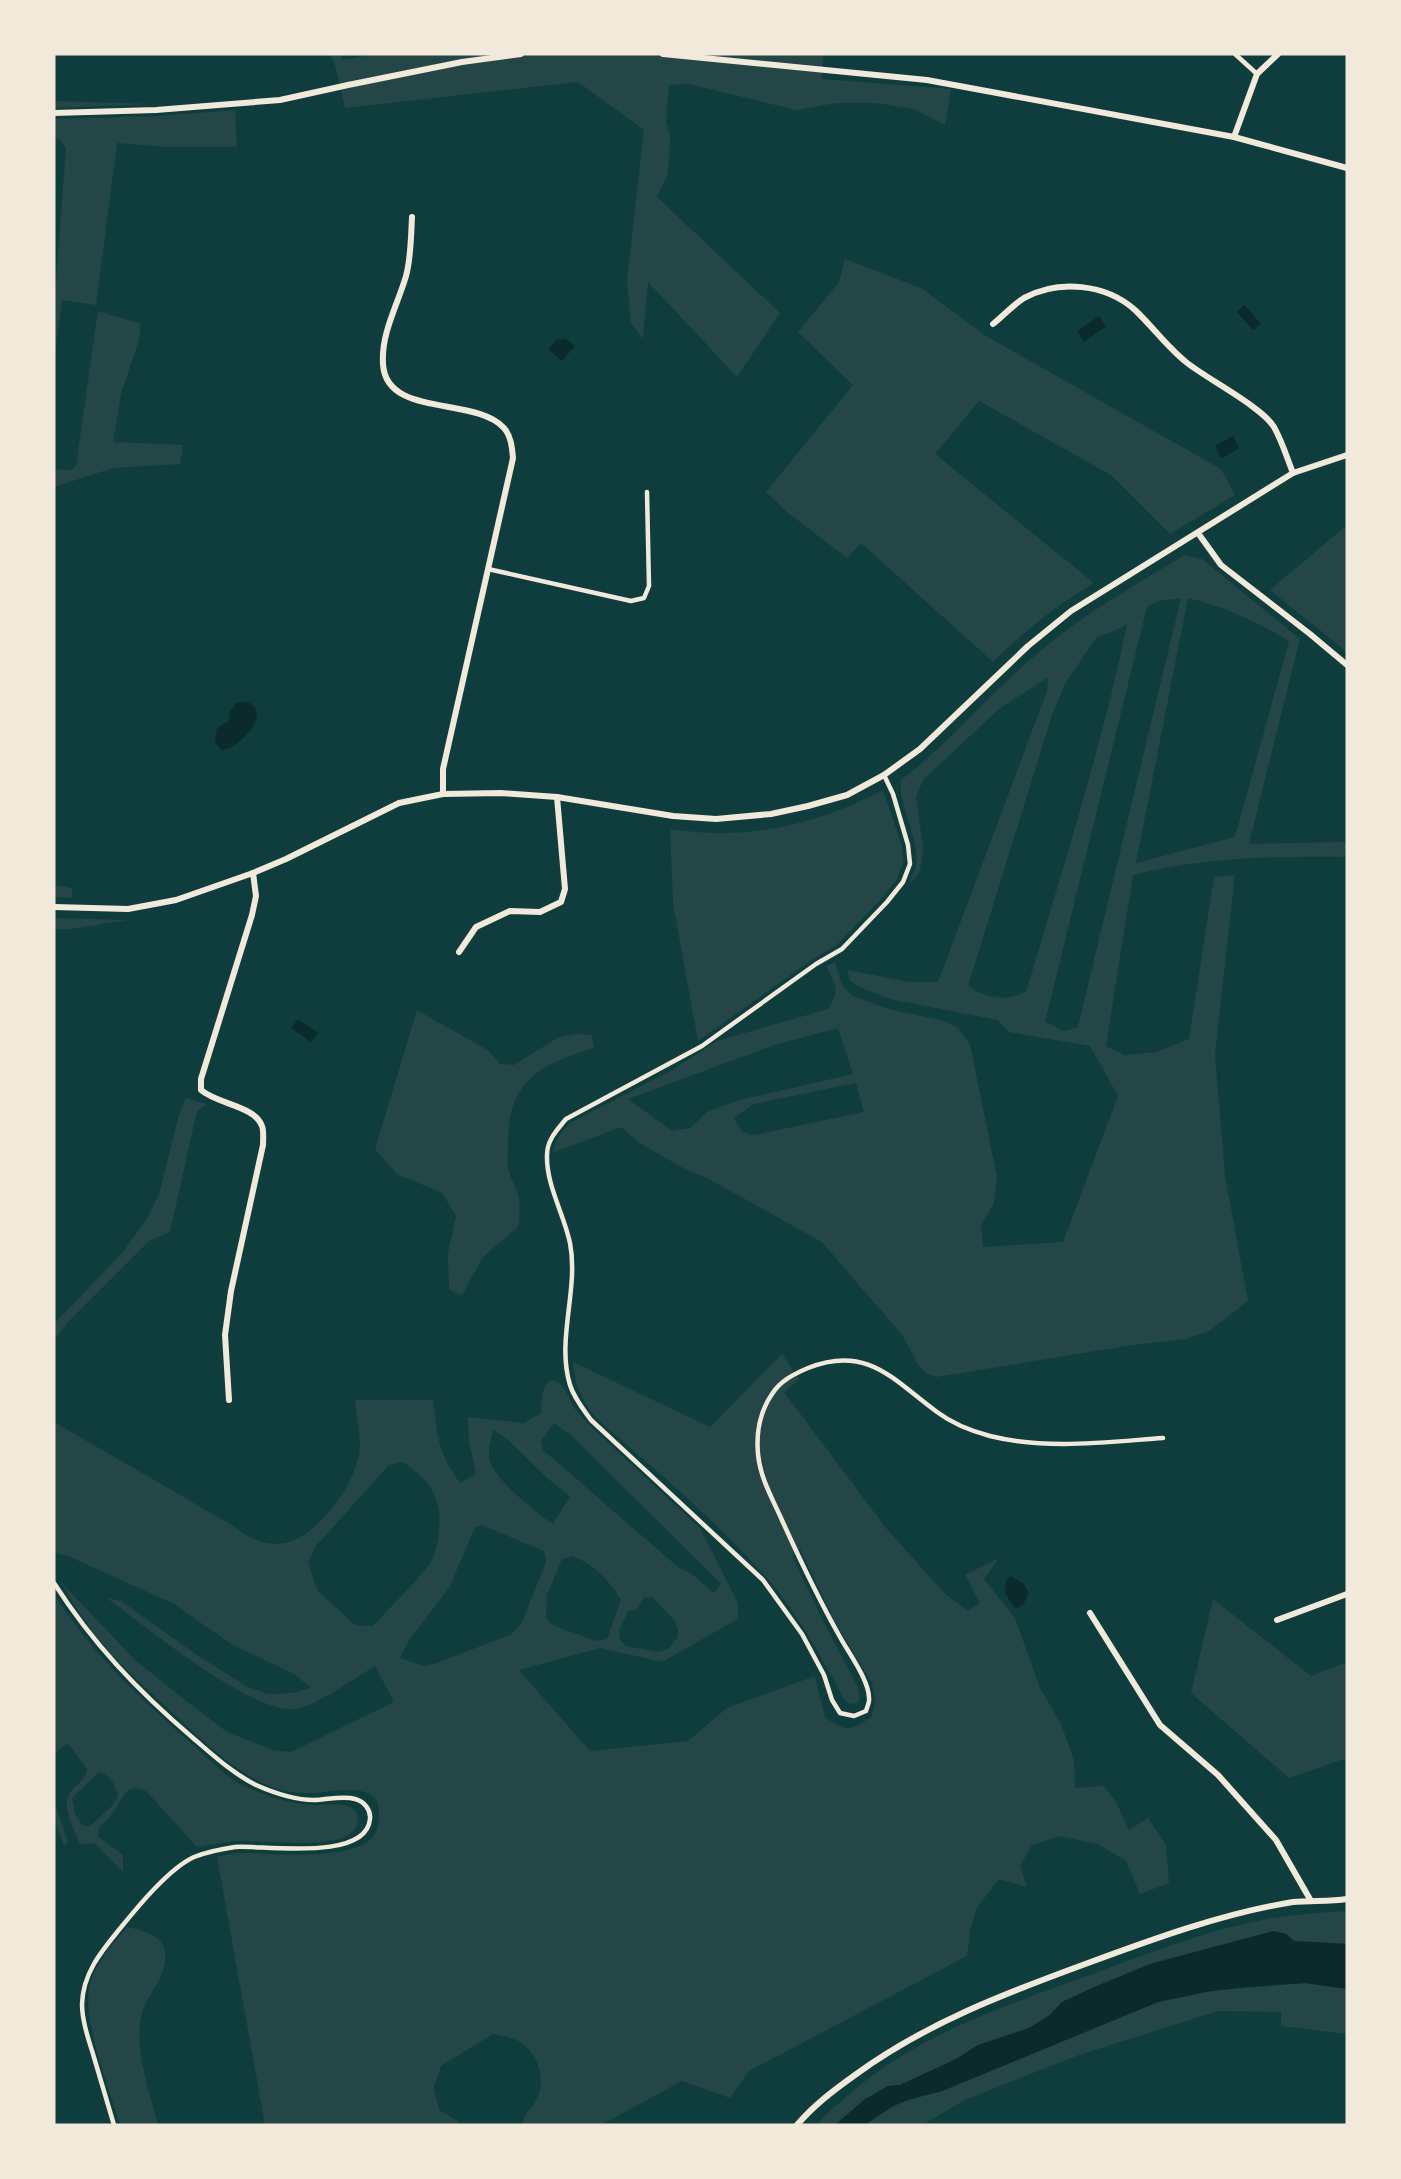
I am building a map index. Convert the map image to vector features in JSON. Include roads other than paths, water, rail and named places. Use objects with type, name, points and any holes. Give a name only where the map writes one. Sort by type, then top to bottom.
[{"type":"street","points":[[54,113],[156,110],[280,100],[462,62],[521,54]]},
{"type":"street","points":[[663,54],[927,80],[1234,137],[1347,168]]},
{"type":"street","points":[[1234,137],[1257,74],[1278,54]]},
{"type":"street","points":[[412,217],[407,274],[384,343],[383,366],[391,386],[408,398],[480,413],[494,420],[505,429],[511,441],[513,458],[443,769],[443,794]]},
{"type":"street","points":[[993,324],[1022,299],[1039,291],[1070,287],[1087,288],[1111,294],[1133,309],[1185,362],[1273,425],[1293,473]]},
{"type":"street","points":[[54,907],[128,909],[176,900],[286,859],[399,803],[443,794],[501,793],[557,797],[673,816],[716,819],[771,814],[847,795],[884,775],[920,749],[1028,646],[1071,611],[1293,473],[1347,455]]},
{"type":"street","points":[[1198,533],[1221,565],[1347,665]]},
{"type":"street","points":[[459,952],[476,927],[510,911],[540,912],[561,902],[565,889],[557,797]]},
{"type":"street","points":[[229,1400],[225,1335],[231,1291],[263,1145],[262,1126],[251,1113],[209,1097],[201,1090],[201,1078],[252,915],[256,896],[253,873]]},
{"type":"street","points":[[1277,1620],[1347,1594]]},
{"type":"street","points":[[1090,1613],[1160,1725],[1218,1775],[1276,1840],[1311,1901]]},
{"type":"street","points":[[797,2125],[811,2109],[880,2057],[918,2034],[982,2003],[1141,1943],[1245,1913],[1294,1902],[1347,1899]]},
{"type":"lane","points":[[1235,54],[1257,74]]},
{"type":"lane","points":[[488,569],[631,601],[644,598],[649,586],[647,492]]},
{"type":"lane","points":[[884,775],[893,794],[908,845],[910,864],[903,882],[887,902],[842,950],[816,964],[702,1046],[566,1119],[553,1134],[547,1153],[548,1173],[570,1242],[573,1266],[566,1361],[570,1386],[591,1420],[763,1580],[802,1634],[824,1675],[832,1700],[840,1713],[854,1716],[866,1711],[870,1699],[866,1684],[832,1624],[793,1544],[765,1482],[758,1456],[757,1431],[762,1408],[776,1388],[795,1373],[817,1364],[839,1361],[862,1363],[881,1369],[905,1385],[937,1413],[963,1428],[992,1437],[1076,1444],[1163,1437]]},
{"type":"lane","points":[[54,1583],[74,1615],[99,1647],[176,1723],[221,1762],[246,1780],[277,1795],[311,1800],[353,1798],[363,1802],[369,1809],[371,1819],[361,1836],[351,1842],[326,1848],[236,1847],[213,1851],[193,1858],[173,1870],[96,1958],[85,1981],[82,2006],[87,2033],[114,2125]]}]
